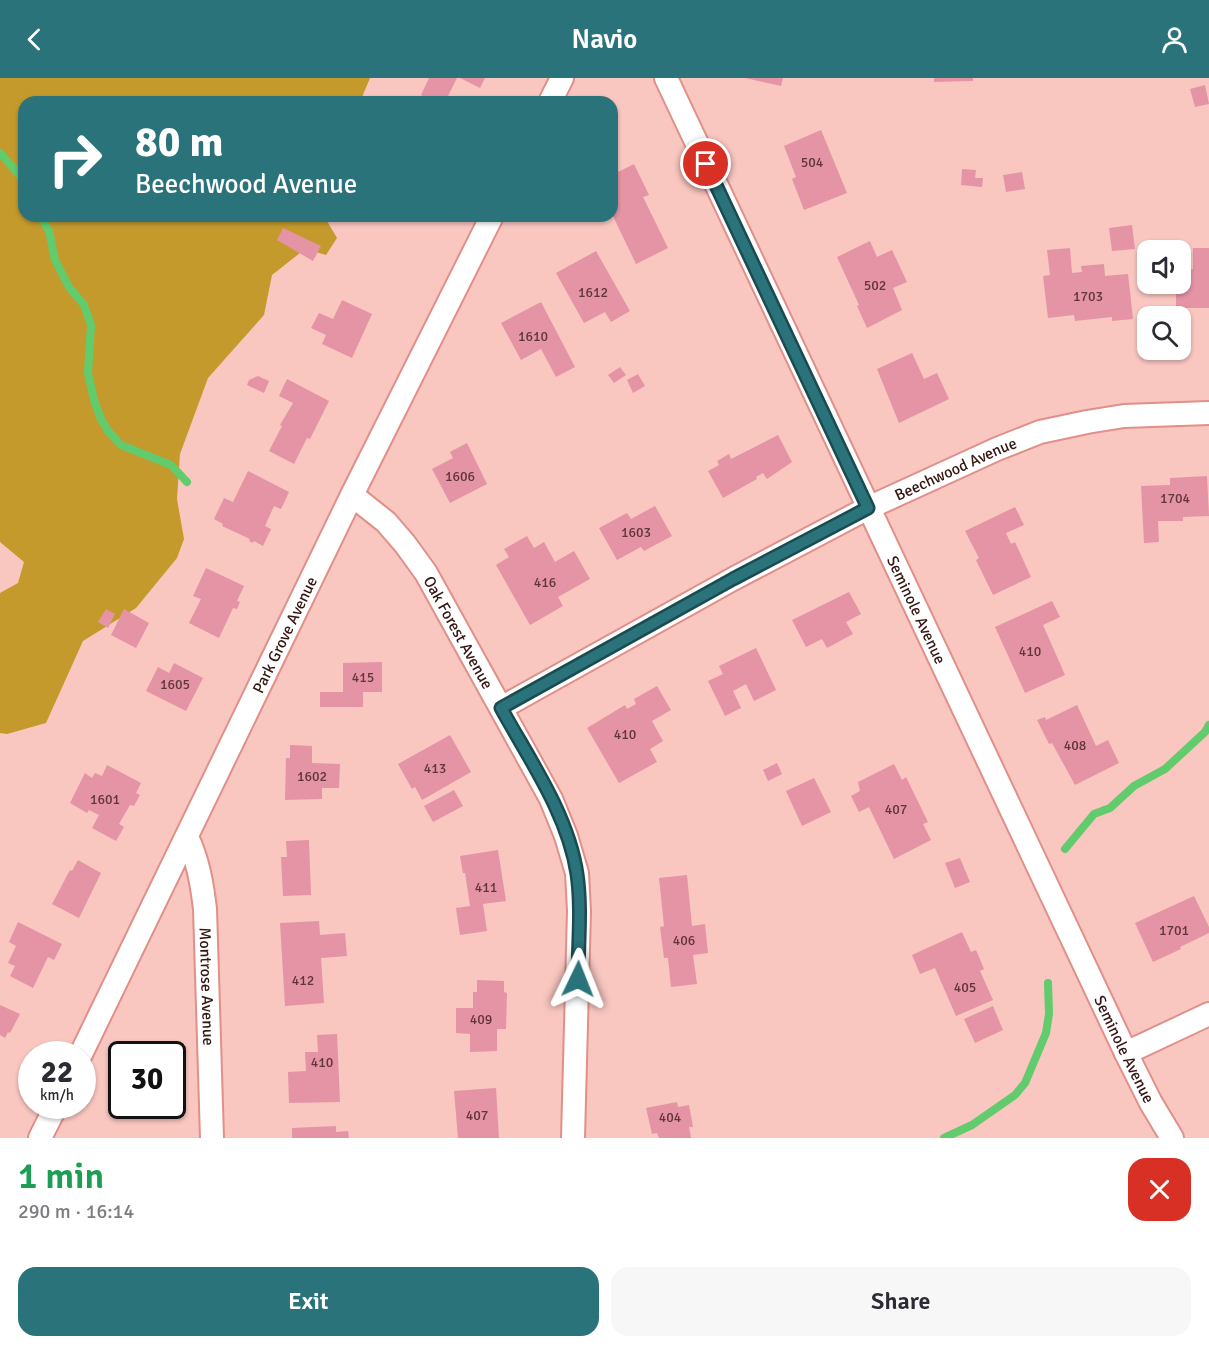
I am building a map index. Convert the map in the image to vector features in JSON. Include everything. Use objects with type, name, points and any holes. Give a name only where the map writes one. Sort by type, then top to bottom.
[{"type":"street","points":[[553,96],[562,78]]},
{"type":"street","name":"Seminole Avenue","points":[[666,78],[1126,1053],[1151,1103],[1172,1138]]},
{"type":"street","name":"Park Grove Avenue","points":[[87,1041],[352,495],[489,222]]},
{"type":"street","name":"Beechwood Avenue","points":[[501,708],[733,579],[868,508],[997,449],[1040,432],[1124,416],[1209,413]]},
{"type":"street","name":"Oak Forest Avenue","points":[[352,495],[386,522],[426,573],[551,799],[566,836],[577,873],[579,911],[573,1138]]},
{"type":"street","name":"Montrose Avenue","points":[[187,837],[202,881],[205,909],[212,1138]]},
{"type":"street","points":[[1126,1053],[1209,1014]]},
{"type":"street","points":[[40,1138],[50,1119]]},
{"type":"shaded area","points":[[0,78],[370,78],[362,96],[18,96],[18,222],[328,222],[337,238],[326,255],[305,249],[272,275],[264,315],[208,378],[180,454],[177,499],[184,539],[177,558],[136,608],[83,641],[46,723],[7,734],[0,733],[0,593],[18,583],[24,562],[0,542]]},
{"type":"building","points":[[429,78],[457,78],[448,96],[421,95]]},
{"type":"building","points":[[460,78],[485,78],[480,88]]},
{"type":"building","points":[[745,78],[783,78],[781,86]]},
{"type":"building","points":[[934,78],[973,78],[973,81],[934,82]]},
{"type":"building","points":[[1205,85],[1209,104],[1195,107],[1190,89]]},
{"type":"building","points":[[821,130],[847,193],[804,210],[792,179],[796,177],[784,146]]},
{"type":"building","points":[[634,164],[649,195],[643,197],[668,248],[636,264],[616,222],[618,222],[618,172]]},
{"type":"building","points":[[962,169],[976,170],[975,178],[983,178],[982,187],[961,185]]},
{"type":"building","points":[[1022,172],[1025,189],[1006,192],[1003,175]]},
{"type":"building","points":[[1132,225],[1135,249],[1112,251],[1109,228]]},
{"type":"building","points":[[283,228],[321,246],[313,261],[277,240]]},
{"type":"building","points":[[870,241],[877,257],[892,250],[907,282],[893,288],[902,310],[867,328],[837,257]]},
{"type":"building","points":[[1070,248],[1072,273],[1082,272],[1081,266],[1104,264],[1105,276],[1128,274],[1133,319],[1112,321],[1112,317],[1075,321],[1074,315],[1048,318],[1043,276],[1050,275],[1047,250]]},
{"type":"building","points":[[1193,248],[1209,248],[1209,308],[1176,306],[1176,294],[1191,294],[1191,269],[1193,269]]},
{"type":"building","points":[[596,251],[630,311],[611,322],[605,312],[584,323],[556,273]]},
{"type":"building","points":[[342,300],[372,314],[352,358],[322,344],[326,335],[311,328],[319,313],[333,319]]},
{"type":"building","points":[[541,302],[575,367],[556,377],[541,349],[521,360],[501,323]]},
{"type":"building","points":[[912,353],[924,379],[937,373],[949,399],[899,423],[877,369]]},
{"type":"building","points":[[620,367],[626,375],[614,383],[608,375]]},
{"type":"building","points":[[638,374],[645,386],[633,393],[627,380]]},
{"type":"building","points":[[258,376],[269,381],[264,393],[247,385],[249,380]]},
{"type":"building","points":[[287,379],[329,401],[310,439],[307,438],[294,464],[269,451],[293,403],[279,396]]},
{"type":"building","points":[[778,435],[792,462],[767,479],[763,473],[756,477],[757,479],[723,498],[708,471],[719,465],[717,461],[729,454],[731,459]]},
{"type":"building","points":[[467,443],[487,484],[450,503],[432,469],[453,458],[450,452]]},
{"type":"building","points":[[248,471],[289,492],[281,509],[274,506],[265,526],[271,529],[263,546],[249,541],[250,539],[222,526],[223,524],[214,519],[224,498],[233,502]]},
{"type":"building","points":[[1207,476],[1209,516],[1183,517],[1183,521],[1158,521],[1159,542],[1144,543],[1141,486],[1170,485],[1170,478]]},
{"type":"building","points":[[655,506],[672,536],[644,551],[641,547],[617,560],[599,528],[627,513],[631,519]]},
{"type":"building","points":[[1015,507],[1024,525],[1006,533],[1011,544],[1015,542],[1031,577],[993,595],[976,560],[979,558],[965,531]]},
{"type":"building","points":[[527,536],[534,548],[544,542],[555,562],[574,551],[590,579],[558,597],[563,606],[530,625],[496,565],[509,557],[504,549]]},
{"type":"building","points":[[206,568],[244,586],[237,601],[240,602],[237,609],[233,608],[219,638],[189,623],[201,599],[193,596]]},
{"type":"building","points":[[849,592],[861,614],[846,622],[853,634],[827,648],[822,639],[806,647],[792,620]]},
{"type":"building","points":[[1052,601],[1060,617],[1043,625],[1065,675],[1025,693],[995,627]]},
{"type":"building","points":[[106,609],[115,614],[108,628],[98,622]]},
{"type":"building","points":[[124,609],[149,623],[136,648],[111,635]]},
{"type":"building","points":[[756,648],[776,690],[754,701],[746,684],[733,691],[741,708],[725,716],[708,681],[723,674],[719,666]]},
{"type":"building","points":[[382,662],[382,692],[363,692],[363,707],[320,707],[320,692],[343,692],[343,663]]},
{"type":"building","points":[[174,663],[203,678],[186,711],[146,691],[158,667],[169,673]]},
{"type":"building","points":[[657,686],[671,710],[652,721],[663,741],[650,749],[657,762],[619,783],[587,728],[625,705],[627,709],[636,704],[634,699]]},
{"type":"building","points":[[1077,705],[1096,746],[1108,740],[1119,763],[1075,785],[1037,720],[1045,717],[1046,720]]},
{"type":"building","points":[[450,735],[471,772],[422,800],[415,787],[412,789],[398,764]]},
{"type":"building","points":[[290,745],[312,746],[312,763],[340,764],[339,788],[322,788],[322,799],[285,800],[286,758],[290,758]]},
{"type":"building","points":[[777,763],[782,774],[768,781],[763,770]]},
{"type":"building","points":[[894,764],[902,780],[906,777],[928,822],[923,824],[931,840],[894,859],[869,807],[859,812],[851,796],[860,791],[858,782]]},
{"type":"building","points":[[107,765],[141,783],[136,793],[140,795],[134,806],[130,805],[119,824],[124,827],[116,841],[92,828],[99,815],[89,810],[87,813],[70,803],[85,773],[92,778],[95,773],[102,776]]},
{"type":"building","points":[[814,778],[831,812],[802,826],[786,791]]},
{"type":"building","points":[[454,790],[463,806],[433,822],[424,806]]},
{"type":"building","points":[[309,840],[311,895],[283,896],[281,857],[287,857],[286,841]]},
{"type":"building","points":[[498,850],[506,901],[483,904],[487,931],[460,935],[456,908],[470,906],[460,856]]},
{"type":"building","points":[[960,858],[970,882],[955,888],[945,863]]},
{"type":"building","points":[[78,860],[101,873],[79,918],[52,904],[70,870],[72,871]]},
{"type":"building","points":[[687,875],[692,926],[705,924],[708,953],[693,955],[697,984],[671,987],[668,958],[664,958],[660,927],[664,926],[659,878]]},
{"type":"building","points":[[1194,896],[1209,927],[1209,933],[1153,962],[1135,923]]},
{"type":"building","points":[[319,921],[320,935],[345,933],[347,956],[321,958],[324,1003],[285,1006],[280,923]]},
{"type":"building","points":[[18,922],[62,944],[54,960],[48,957],[33,988],[10,976],[15,966],[8,963],[16,946],[9,942]]},
{"type":"building","points":[[962,932],[971,952],[976,950],[984,969],[980,971],[993,1000],[956,1016],[935,968],[920,974],[912,955]]},
{"type":"building","points":[[477,980],[504,981],[504,992],[507,993],[506,1029],[497,1029],[497,1051],[470,1052],[470,1034],[456,1033],[456,1008],[473,1008],[473,992],[477,992]]},
{"type":"building","points":[[0,1005],[20,1014],[5,1038],[0,1035]]},
{"type":"building","points":[[993,1006],[1003,1030],[975,1043],[964,1019]]},
{"type":"building","points":[[337,1034],[340,1102],[289,1103],[288,1072],[306,1071],[305,1052],[318,1052],[317,1035]]},
{"type":"building","points":[[496,1088],[499,1138],[458,1138],[454,1091]]},
{"type":"building","points":[[677,1102],[678,1107],[689,1105],[693,1127],[689,1127],[691,1138],[659,1138],[657,1133],[652,1134],[646,1108]]},
{"type":"building","points":[[336,1126],[336,1132],[348,1131],[349,1138],[292,1138],[292,1128]]},
{"type":"waterway","points":[[0,153],[18,173]]},
{"type":"waterway","points":[[44,222],[49,231],[55,260],[69,287],[84,305],[91,325],[88,373],[101,419],[121,445],[171,465],[187,482]]},
{"type":"waterway","points":[[1065,849],[1094,814],[1110,808],[1134,786],[1165,769],[1205,732],[1209,725]]},
{"type":"waterway","points":[[944,1138],[972,1125],[1015,1095],[1025,1083],[1046,1033],[1049,1014],[1048,983]]},
{"type":"route","points":[[578,979],[577,873],[566,836],[551,799],[501,708],[733,579],[868,508],[706,164]]}]
